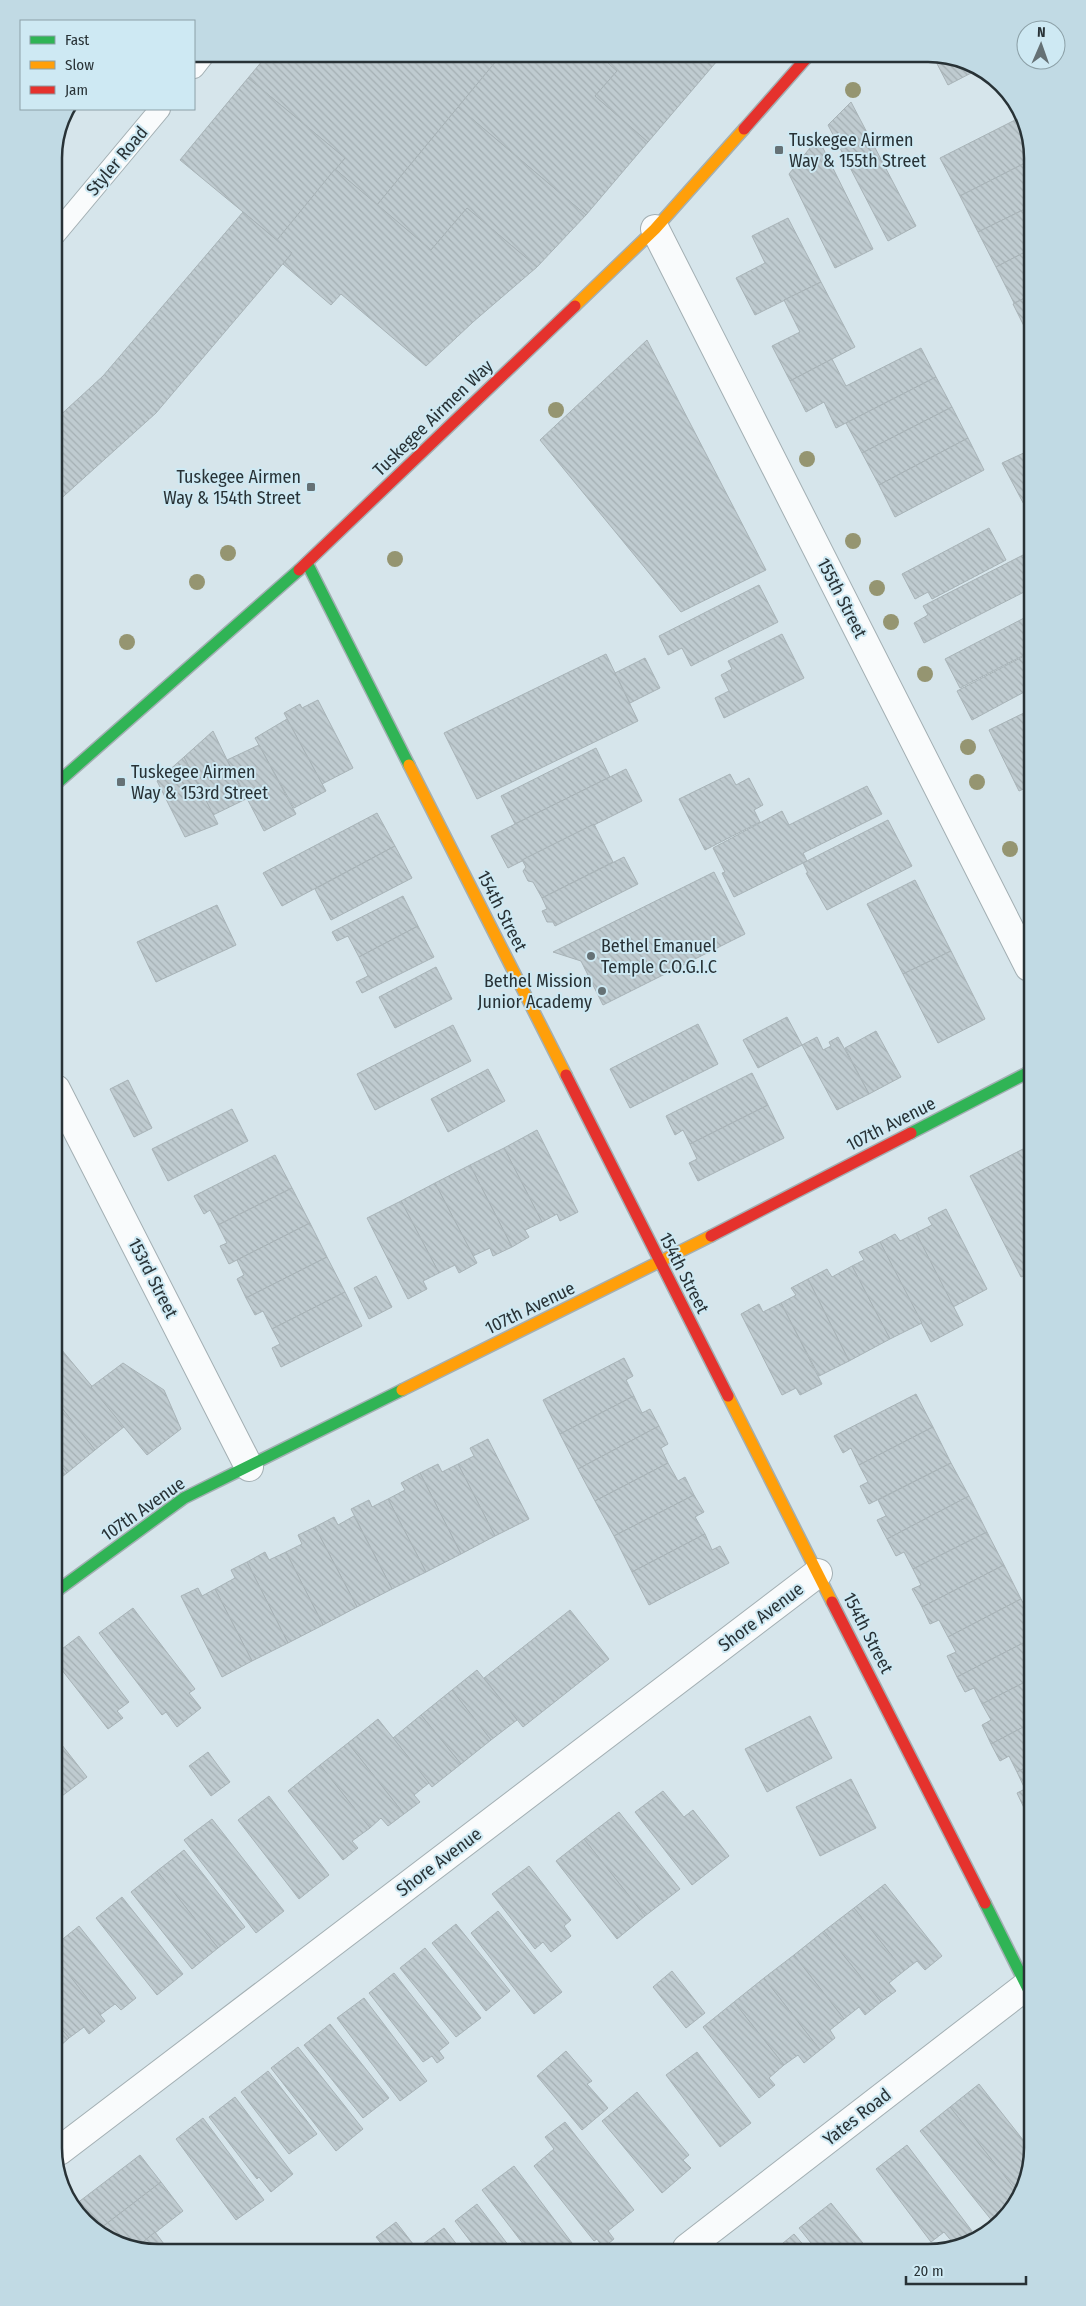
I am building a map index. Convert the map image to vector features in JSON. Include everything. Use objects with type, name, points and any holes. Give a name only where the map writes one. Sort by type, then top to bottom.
[{"type":"street","name":"Tuskegee Airmen Way","points":[[63,778],[307,563],[655,229],[802,63]]},
{"type":"street","name":"155th Street","points":[[655,229],[1024,957]]},
{"type":"street","name":"154th Street","points":[[307,563],[659,1263],[1024,1982]]},
{"type":"street","name":"107th Avenue","points":[[62,1587],[184,1498],[659,1263],[1024,1075]]},
{"type":"street","name":"153rd Street","points":[[63,1102],[249,1467]]},
{"type":"street","name":"Shore Avenue","points":[[62,2149],[818,1573]]},
{"type":"street","name":"Yates Road","points":[[693,2244],[1024,1996]]},
{"type":"lane","name":"Styler Road","points":[[63,225],[159,110]]},
{"type":"building","points":[[260,63],[495,63],[377,205],[335,169],[345,158],[248,78]]},
{"type":"building","points":[[495,63],[608,63],[617,71],[595,96],[648,142],[586,215],[458,107]]},
{"type":"building","points":[[608,63],[715,63],[648,142],[595,96],[617,71]]},
{"type":"building","points":[[937,63],[946,64],[971,73],[948,85]]},
{"type":"building","points":[[248,78],[345,158],[277,240],[180,160]]},
{"type":"building","points":[[851,102],[916,226],[888,241],[828,125]]},
{"type":"building","points":[[458,107],[586,215],[537,267],[467,208],[431,250],[377,205]]},
{"type":"building","points":[[1015,120],[1022,140],[1024,164],[960,196],[940,158]]},
{"type":"building","points":[[818,138],[873,249],[835,268],[789,174]]},
{"type":"building","points":[[1024,164],[1024,209],[978,232],[960,196]]},
{"type":"building","points":[[335,169],[431,250],[467,208],[537,267],[473,322],[426,366],[341,294],[331,305],[283,264],[292,253],[277,240]]},
{"type":"building","points":[[1024,209],[1024,253],[996,267],[978,232]]},
{"type":"building","points":[[243,212],[292,253],[156,413],[63,497],[63,413],[103,376]]},
{"type":"building","points":[[788,218],[821,282],[755,315],[736,278],[765,263],[752,236]]},
{"type":"building","points":[[1024,253],[1024,298],[1014,303],[996,267]]},
{"type":"building","points":[[821,282],[855,347],[790,381],[772,346],[800,332],[784,300]]},
{"type":"building","points":[[1024,298],[1024,326],[1013,304]]},
{"type":"building","points":[[647,340],[766,570],[681,612],[540,440]]},
{"type":"building","points":[[921,348],[936,377],[836,428],[824,402],[806,412],[790,381],[832,359],[846,386]]},
{"type":"building","points":[[936,377],[952,407],[862,453],[846,423]]},
{"type":"building","points":[[952,407],[968,438],[879,485],[862,453]]},
{"type":"building","points":[[968,438],[984,470],[895,517],[879,485]]},
{"type":"building","points":[[1024,453],[1024,504],[1002,463]]},
{"type":"building","points":[[989,528],[1006,560],[932,599],[928,592],[915,599],[902,574]]},
{"type":"building","points":[[1024,555],[1024,592],[924,643],[914,623],[928,615],[923,606]]},
{"type":"building","points":[[759,585],[778,622],[691,666],[682,648],[668,655],[659,636]]},
{"type":"building","points":[[1024,618],[1024,655],[960,688],[945,659]]},
{"type":"building","points":[[782,634],[804,678],[724,718],[715,698],[729,691],[721,675],[732,669],[728,661]]},
{"type":"building","points":[[606,654],[638,721],[477,799],[444,733]]},
{"type":"building","points":[[1024,656],[1024,692],[972,720],[957,691]]},
{"type":"building","points":[[645,658],[660,688],[630,703],[615,673]]},
{"type":"building","points":[[318,700],[353,768],[322,784],[284,713],[300,704],[302,708]]},
{"type":"building","points":[[1024,713],[1024,789],[1019,791],[989,730]]},
{"type":"building","points":[[287,719],[326,791],[294,808],[255,738]]},
{"type":"building","points":[[213,731],[246,799],[213,815],[184,757]]},
{"type":"building","points":[[259,745],[296,814],[264,831],[227,760]]},
{"type":"building","points":[[596,748],[610,777],[515,824],[501,796]]},
{"type":"building","points":[[184,757],[218,824],[185,837],[157,781]]},
{"type":"building","points":[[626,769],[642,801],[508,868],[491,836]]},
{"type":"building","points":[[730,774],[736,785],[749,778],[763,805],[754,810],[760,822],[705,850],[679,799]]},
{"type":"building","points":[[867,786],[882,814],[803,853],[807,861],[734,897],[722,873],[725,872],[713,848],[782,811],[789,825]]},
{"type":"building","points":[[377,813],[395,846],[282,906],[263,873]]},
{"type":"building","points":[[888,820],[912,866],[827,910],[806,873],[808,873],[803,863]]},
{"type":"building","points":[[594,824],[613,862],[542,898],[533,882],[528,881],[523,871],[526,867],[522,860]]},
{"type":"building","points":[[395,846],[412,878],[331,920],[315,889]]},
{"type":"building","points":[[624,857],[638,884],[555,926],[553,922],[547,922],[542,911],[547,909],[542,898]]},
{"type":"building","points":[[714,872],[745,934],[603,1005],[581,961],[553,952]]},
{"type":"building","points":[[915,880],[951,951],[903,974],[867,904]]},
{"type":"building","points":[[403,896],[418,926],[359,957],[348,936],[337,941],[332,932]]},
{"type":"building","points":[[217,905],[236,945],[156,982],[137,942]]},
{"type":"building","points":[[418,926],[434,957],[362,993],[356,982],[368,976],[359,957]]},
{"type":"building","points":[[951,951],[985,1019],[938,1043],[903,974]]},
{"type":"building","points":[[436,967],[452,999],[395,1028],[379,997]]},
{"type":"building","points":[[787,1017],[802,1045],[758,1068],[743,1040]]},
{"type":"building","points":[[698,1024],[718,1064],[630,1108],[610,1069]]},
{"type":"building","points":[[453,1025],[471,1061],[375,1110],[357,1074]]},
{"type":"building","points":[[876,1031],[901,1077],[869,1094],[845,1048]]},
{"type":"building","points":[[817,1037],[823,1050],[831,1046],[829,1042],[838,1037],[869,1094],[837,1110],[802,1045]]},
{"type":"building","points":[[488,1069],[505,1101],[448,1132],[431,1099]]},
{"type":"building","points":[[752,1073],[768,1105],[690,1144],[683,1130],[675,1135],[666,1116]]},
{"type":"building","points":[[128,1080],[152,1128],[134,1137],[110,1089]]},
{"type":"building","points":[[768,1105],[784,1138],[698,1181],[689,1163],[697,1159],[690,1144]]},
{"type":"building","points":[[232,1109],[248,1141],[168,1181],[152,1149]]},
{"type":"building","points":[[537,1130],[578,1212],[560,1221],[557,1214],[542,1222],[504,1148]]},
{"type":"building","points":[[504,1148],[542,1222],[525,1230],[529,1237],[512,1247],[470,1165]]},
{"type":"building","points":[[1024,1149],[1024,1276],[1021,1277],[970,1176]]},
{"type":"building","points":[[275,1155],[292,1188],[218,1225],[210,1210],[204,1214],[194,1196]]},
{"type":"building","points":[[470,1165],[512,1247],[493,1256],[490,1248],[473,1256],[435,1183]]},
{"type":"building","points":[[435,1183],[477,1263],[459,1273],[455,1265],[439,1273],[401,1201]]},
{"type":"building","points":[[292,1188],[310,1223],[229,1264],[220,1246],[227,1243],[218,1225]]},
{"type":"building","points":[[401,1201],[439,1273],[423,1281],[427,1289],[408,1299],[367,1218]]},
{"type":"building","points":[[946,1209],[987,1289],[953,1307],[916,1233],[932,1225],[928,1218]]},
{"type":"building","points":[[310,1223],[327,1257],[246,1298],[237,1279],[244,1275],[237,1260]]},
{"type":"building","points":[[916,1233],[963,1325],[931,1342],[880,1242],[895,1234],[900,1241]]},
{"type":"building","points":[[880,1242],[922,1323],[890,1339],[852,1266],[864,1260],[859,1252]]},
{"type":"building","points":[[327,1257],[345,1292],[272,1329],[263,1311],[255,1315],[246,1298]]},
{"type":"building","points":[[852,1266],[890,1339],[849,1361],[808,1279],[827,1269],[832,1277]]},
{"type":"building","points":[[376,1276],[392,1307],[369,1319],[354,1288]]},
{"type":"building","points":[[808,1279],[849,1361],[819,1376],[781,1303],[796,1295],[791,1288]]},
{"type":"building","points":[[345,1292],[362,1326],[281,1367],[272,1348],[280,1344],[272,1329]]},
{"type":"building","points":[[781,1303],[822,1384],[800,1395],[796,1388],[782,1395],[741,1314],[759,1304],[763,1312]]},
{"type":"building","points":[[62,1351],[125,1426],[95,1450],[62,1409]]},
{"type":"building","points":[[624,1358],[633,1376],[626,1380],[634,1396],[560,1434],[543,1400]]},
{"type":"building","points":[[123,1363],[164,1390],[181,1429],[147,1455],[91,1387]]},
{"type":"building","points":[[916,1394],[933,1427],[859,1465],[851,1448],[843,1453],[834,1436]]},
{"type":"building","points":[[634,1396],[642,1413],[650,1409],[659,1426],[578,1469],[560,1434]]},
{"type":"building","points":[[62,1409],[95,1450],[67,1473],[62,1467]]},
{"type":"building","points":[[659,1426],[668,1444],[661,1448],[668,1463],[595,1501],[578,1469]]},
{"type":"building","points":[[933,1427],[951,1463],[869,1504],[860,1486],[868,1482],[859,1465]]},
{"type":"building","points":[[488,1439],[529,1519],[495,1536],[458,1464],[474,1456],[470,1448]]},
{"type":"building","points":[[668,1463],[678,1481],[685,1477],[694,1495],[614,1536],[595,1501]]},
{"type":"building","points":[[951,1463],[969,1496],[887,1539],[877,1520],[886,1516],[878,1500]]},
{"type":"building","points":[[438,1464],[442,1472],[458,1464],[495,1536],[461,1554],[420,1473]]},
{"type":"building","points":[[62,1467],[67,1473],[62,1477]]},
{"type":"building","points":[[420,1473],[461,1554],[426,1572],[388,1499],[405,1490],[401,1483]]},
{"type":"building","points":[[694,1495],[704,1512],[695,1517],[705,1534],[632,1572],[614,1536]]},
{"type":"building","points":[[969,1496],[987,1532],[913,1569],[904,1552],[896,1556],[887,1539]]},
{"type":"building","points":[[388,1499],[426,1572],[392,1589],[351,1509],[369,1500],[372,1507]]},
{"type":"building","points":[[354,1516],[392,1589],[357,1607],[315,1527],[334,1517],[338,1525]]},
{"type":"building","points":[[315,1527],[357,1607],[323,1625],[286,1552],[302,1544],[298,1535]]},
{"type":"building","points":[[987,1532],[1004,1565],[922,1607],[912,1589],[921,1585],[913,1569]]},
{"type":"building","points":[[705,1534],[712,1550],[720,1546],[729,1563],[649,1605],[632,1572]]},
{"type":"building","points":[[265,1552],[269,1560],[286,1552],[323,1625],[288,1643],[247,1562]]},
{"type":"building","points":[[247,1562],[288,1643],[252,1661],[215,1589],[235,1578],[231,1570]]},
{"type":"building","points":[[1004,1565],[1021,1599],[948,1637],[939,1620],[930,1624],[922,1607]]},
{"type":"building","points":[[198,1588],[202,1596],[215,1589],[252,1661],[222,1677],[181,1596]]},
{"type":"building","points":[[1021,1599],[1024,1605],[1024,1643],[957,1677],[947,1656],[956,1652],[948,1637]]},
{"type":"building","points":[[133,1608],[195,1689],[189,1693],[201,1708],[177,1727],[166,1712],[162,1715],[99,1633]]},
{"type":"building","points":[[570,1610],[609,1659],[523,1727],[484,1678]]},
{"type":"building","points":[[79,1636],[129,1702],[117,1711],[123,1718],[108,1729],[62,1670],[62,1649]]},
{"type":"building","points":[[1024,1643],[1024,1683],[982,1704],[974,1688],[965,1692],[957,1677]]},
{"type":"building","points":[[477,1670],[517,1720],[491,1740],[452,1690]]},
{"type":"building","points":[[1024,1683],[1024,1727],[991,1744],[982,1725],[991,1720],[982,1704]]},
{"type":"building","points":[[452,1690],[491,1740],[461,1764],[421,1715]]},
{"type":"building","points":[[421,1715],[461,1764],[432,1787],[393,1738]]},
{"type":"building","points":[[810,1716],[832,1758],[767,1792],[745,1749]]},
{"type":"building","points":[[378,1719],[429,1783],[414,1795],[420,1802],[404,1814],[348,1743]]},
{"type":"building","points":[[1024,1727],[1024,1768],[1017,1772],[1009,1756],[1000,1761],[991,1744]]},
{"type":"building","points":[[348,1743],[404,1814],[388,1826],[381,1818],[370,1828],[320,1765]]},
{"type":"building","points":[[62,1745],[87,1777],[62,1796]]},
{"type":"building","points":[[208,1752],[230,1782],[211,1796],[189,1766]]},
{"type":"building","points":[[320,1765],[370,1828],[352,1841],[358,1848],[343,1860],[288,1791]]},
{"type":"building","points":[[1024,1768],[1024,1787],[1017,1772]]},
{"type":"building","points":[[851,1779],[876,1828],[820,1856],[796,1807]]},
{"type":"building","points":[[1024,1790],[1024,1808],[1017,1793]]},
{"type":"building","points":[[663,1791],[684,1817],[693,1810],[729,1856],[692,1885],[635,1812]]},
{"type":"building","points":[[269,1796],[329,1875],[299,1899],[238,1820]]},
{"type":"building","points":[[619,1812],[680,1889],[645,1916],[584,1839]]},
{"type":"building","points":[[212,1819],[284,1911],[256,1933],[184,1840]]},
{"type":"building","points":[[584,1839],[645,1916],[617,1939],[556,1861]]},
{"type":"building","points":[[184,1850],[245,1927],[218,1948],[157,1871]]},
{"type":"building","points":[[529,1866],[571,1920],[564,1926],[571,1936],[551,1952],[543,1942],[535,1949],[492,1894]]},
{"type":"building","points":[[157,1871],[218,1948],[192,1969],[131,1892]]},
{"type":"building","points":[[885,1884],[942,1956],[925,1970],[917,1961],[904,1971],[854,1908]]},
{"type":"building","points":[[122,1897],[183,1974],[157,1995],[96,1918]]},
{"type":"building","points":[[854,1908],[904,1971],[889,1983],[896,1991],[881,2002],[824,1931]]},
{"type":"building","points":[[498,1911],[562,1992],[534,2014],[471,1933]]},
{"type":"building","points":[[456,1924],[510,1991],[486,2011],[432,1943]]},
{"type":"building","points":[[79,1926],[136,1998],[121,2010],[115,2004],[100,2015],[62,1966],[62,1940]]},
{"type":"building","points":[[824,1931],[881,2002],[865,2015],[859,2007],[844,2019],[794,1955]]},
{"type":"building","points":[[425,1948],[481,2018],[456,2037],[400,1968]]},
{"type":"building","points":[[794,1955],[844,2019],[830,2030],[835,2038],[820,2050],[764,1978]]},
{"type":"building","points":[[62,1966],[105,2021],[89,2034],[84,2027],[69,2038],[62,2030]]},
{"type":"building","points":[[672,1971],[705,2013],[686,2028],[653,1987]]},
{"type":"building","points":[[394,1973],[449,2043],[439,2051],[444,2058],[437,2063],[432,2056],[423,2062],[369,1993]]},
{"type":"building","points":[[764,1978],[820,2050],[804,2063],[798,2055],[784,2065],[734,2002]]},
{"type":"building","points":[[364,1998],[427,2081],[400,2101],[337,2018]]},
{"type":"building","points":[[734,2002],[784,2065],[769,2078],[775,2085],[759,2098],[703,2027]]},
{"type":"building","points":[[330,2024],[389,2098],[363,2118],[304,2045]]},
{"type":"building","points":[[62,2030],[69,2038],[62,2044]]},
{"type":"building","points":[[298,2047],[363,2129],[336,2151],[271,2068]]},
{"type":"building","points":[[566,2051],[592,2081],[587,2084],[608,2108],[582,2130],[537,2076]]},
{"type":"building","points":[[697,2052],[751,2123],[720,2147],[666,2075]]},
{"type":"building","points":[[268,2071],[317,2134],[289,2154],[241,2092]]},
{"type":"building","points":[[979,2084],[1024,2141],[1023,2160],[1014,2189],[950,2107]]},
{"type":"building","points":[[637,2092],[689,2155],[683,2160],[691,2168],[662,2193],[602,2121]]},
{"type":"building","points":[[235,2097],[293,2174],[271,2192],[259,2177],[257,2179],[209,2117]]},
{"type":"building","points":[[950,2107],[1014,2189],[1000,2211],[991,2220],[920,2131]]},
{"type":"building","points":[[203,2118],[264,2200],[236,2220],[176,2139]]},
{"type":"building","points":[[565,2122],[634,2210],[608,2231],[614,2239],[608,2244],[600,2244],[597,2239],[594,2241],[534,2166],[554,2149],[545,2137]]},
{"type":"building","points":[[907,2145],[972,2231],[966,2235],[951,2240],[944,2232],[931,2242],[876,2169]]},
{"type":"building","points":[[140,2155],[161,2182],[103,2226],[79,2201]]},
{"type":"building","points":[[514,2166],[572,2243],[523,2243],[482,2190]]},
{"type":"building","points":[[161,2182],[183,2211],[143,2242],[122,2236],[103,2226]]},
{"type":"building","points":[[831,2203],[864,2244],[812,2244],[799,2228]]},
{"type":"building","points":[[477,2204],[507,2243],[472,2243],[455,2221]]},
{"type":"building","points":[[396,2222],[413,2243],[381,2243],[376,2237]]},
{"type":"building","points":[[444,2228],[456,2243],[424,2243]]},
{"type":"building","points":[[155,2232],[163,2243],[146,2243],[143,2242]]},
{"type":"building","points":[[794,2234],[802,2244],[782,2244]]},
{"type":"traffic: fast","points":[[307,563],[409,765]]},
{"type":"traffic: fast","points":[[63,778],[299,570]]},
{"type":"traffic: fast","points":[[911,1133],[1024,1075]]},
{"type":"traffic: fast","points":[[62,1587],[184,1498],[402,1390]]},
{"type":"traffic: fast","points":[[985,1903],[1024,1981]]},
{"type":"traffic: slow","points":[[575,306],[655,229],[744,129]]},
{"type":"traffic: slow","points":[[409,765],[566,1075]]},
{"type":"traffic: slow","points":[[402,1390],[711,1236]]},
{"type":"traffic: slow","points":[[728,1396],[832,1602]]},
{"type":"traffic: jam","points":[[744,129],[802,63]]},
{"type":"traffic: jam","points":[[299,570],[575,306]]},
{"type":"traffic: jam","points":[[566,1075],[728,1396]]},
{"type":"traffic: jam","points":[[711,1236],[911,1133]]},
{"type":"traffic: jam","points":[[832,1602],[985,1903]]},
{"type":"place","name":"Tuskegee Airmen Way & 155th Street","points":[[779,150]]},
{"type":"place","name":"Tuskegee Airmen Way & 154th Street","points":[[311,487]]},
{"type":"place","name":"Tuskegee Airmen Way & 153rd Street","points":[[121,782]]},
{"type":"place","name":"Bethel Emanuel Temple C.O.G.I.C","points":[[591,956]]},
{"type":"place","name":"Bethel Mission Junior Academy","points":[[602,991]]}]
